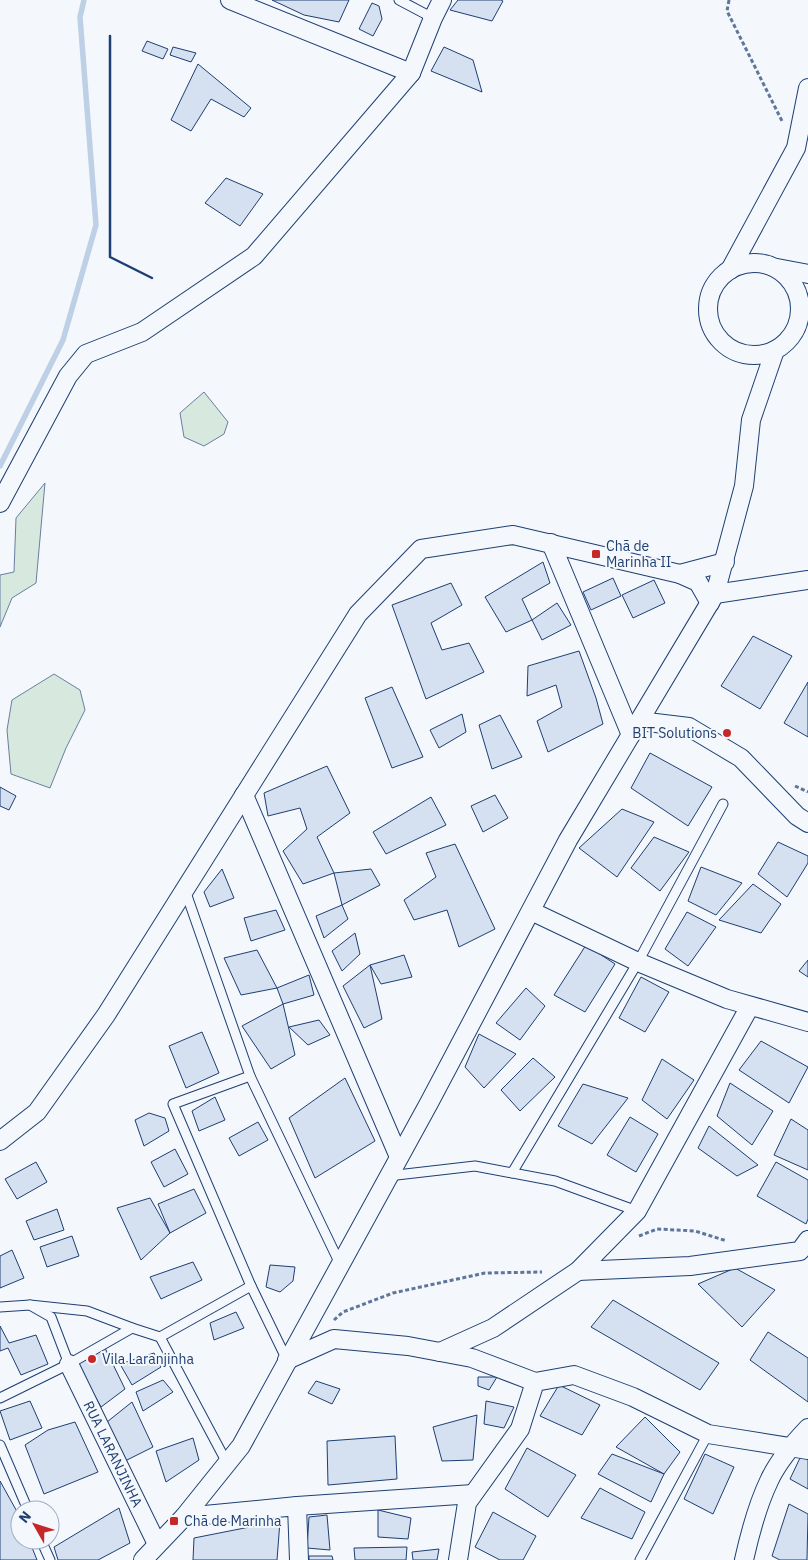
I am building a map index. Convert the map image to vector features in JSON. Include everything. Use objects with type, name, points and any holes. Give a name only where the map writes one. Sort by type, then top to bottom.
[{"type":"street","points":[[230,0],[411,73]]},
{"type":"street","points":[[0,504],[68,376],[86,354],[142,332],[254,256],[411,73],[442,0]]},
{"type":"street","points":[[774,268],[786,277],[795,289],[803,318],[790,337],[775,350],[758,355],[741,354],[725,345],[714,332],[708,315],[709,298],[717,282],[730,270],[796,148],[808,88]]},
{"type":"street","points":[[730,270],[744,264],[760,263],[774,268],[808,274]]},
{"type":"street","points":[[143,1560],[184,1518],[241,1446],[399,1157],[568,840],[712,598],[725,562],[744,486],[751,420],[775,350]]},
{"type":"street","points":[[0,1141],[37,1112],[106,1015],[358,614],[421,549],[513,535],[680,574],[698,582],[712,598]]},
{"type":"street","points":[[551,544],[635,728]]},
{"type":"street","points":[[680,574],[725,562]]},
{"type":"street","points":[[712,598],[808,580]]},
{"type":"street","points":[[635,728],[689,727],[740,758],[797,816],[808,823]]},
{"type":"street","points":[[244,795],[399,1157]]},
{"type":"street","points":[[531,911],[638,962],[727,1000],[808,1022]]},
{"type":"street","points":[[440,1352],[493,1328],[578,1271],[637,1211],[750,1006]]},
{"type":"street","points":[[578,1271],[690,1266],[800,1251],[808,1240]]},
{"type":"street","points":[[287,1360],[334,1339],[408,1346],[472,1358],[535,1382],[574,1375],[633,1397],[708,1434],[808,1450]]},
{"type":"street","name":"RUA LARANJINHA","points":[[70,1364],[157,1544]]},
{"type":"street","points":[[458,1560],[467,1504],[520,1429],[535,1382]]},
{"type":"street","points":[[744,1560],[750,1533],[769,1480],[790,1448],[808,1428]]},
{"type":"street","points":[[184,1518],[297,1506],[473,1494]]},
{"type":"street","points":[[297,1506],[299,1560]]},
{"type":"lane","points":[[399,0],[433,18]]},
{"type":"lane","points":[[512,1173],[638,962],[722,804]]},
{"type":"lane","points":[[185,889],[250,1076],[340,1264]]},
{"type":"lane","points":[[250,1076],[173,1104],[251,1286],[287,1360]]},
{"type":"lane","points":[[388,1176],[476,1166],[555,1181],[637,1211]]},
{"type":"lane","points":[[160,1337],[251,1286]]},
{"type":"lane","points":[[0,1307],[30,1305],[87,1310],[160,1337],[227,1463]]},
{"type":"lane","points":[[30,1305],[51,1317],[70,1364]]},
{"type":"lane","points":[[0,1398],[70,1364],[132,1328]]},
{"type":"lane","points":[[640,1560],[708,1434]]},
{"type":"lane","points":[[0,1445],[24,1500]]},
{"type":"path","points":[[729,0],[727,11],[783,122]]},
{"type":"path","points":[[630,1240],[657,1229],[695,1231],[728,1242]]},
{"type":"path","points":[[329,1324],[343,1312],[392,1293],[486,1273],[578,1271]]},
{"type":"shaded area","points":[[204,392],[228,422],[224,434],[204,446],[184,437],[180,413]]},
{"type":"shaded area","points":[[45,483],[36,583],[12,598],[0,627],[0,575],[14,572],[16,518]]},
{"type":"shaded area","points":[[54,674],[80,690],[85,710],[66,748],[50,788],[11,774],[7,730],[12,700]]},
{"type":"building","points":[[272,0],[349,0],[339,22],[304,15]]},
{"type":"building","points":[[458,0],[503,1],[492,21],[450,10]]},
{"type":"building","points":[[372,3],[379,6],[382,19],[373,36],[359,29]]},
{"type":"building","points":[[147,41],[168,49],[163,59],[142,51]]},
{"type":"building","points":[[173,47],[196,53],[191,62],[170,55]]},
{"type":"building","points":[[444,47],[473,60],[482,92],[431,71]]},
{"type":"building","points":[[198,64],[251,108],[244,117],[211,99],[191,131],[171,120]]},
{"type":"building","points":[[226,178],[263,194],[240,226],[205,203]]},
{"type":"building","points":[[543,562],[550,583],[522,599],[532,620],[506,632],[485,597]]},
{"type":"building","points":[[613,578],[621,596],[591,610],[583,592]]},
{"type":"building","points":[[654,580],[665,603],[633,618],[622,595]]},
{"type":"building","points":[[451,583],[462,605],[431,623],[442,650],[469,643],[484,672],[426,699],[392,605]]},
{"type":"building","points":[[557,603],[571,625],[542,640],[532,620]]},
{"type":"building","points":[[753,636],[792,656],[760,709],[721,686]]},
{"type":"building","points":[[579,651],[603,724],[548,752],[537,721],[562,707],[556,685],[527,696],[528,666]]},
{"type":"building","points":[[808,682],[808,737],[784,723]]},
{"type":"building","points":[[392,687],[423,757],[392,768],[365,698]]},
{"type":"building","points":[[462,714],[466,732],[439,748],[430,730]]},
{"type":"building","points":[[500,715],[522,757],[492,769],[479,725]]},
{"type":"building","points":[[650,753],[712,787],[688,826],[631,788]]},
{"type":"building","points":[[327,766],[350,813],[317,837],[334,873],[303,884],[283,851],[307,829],[300,808],[268,816],[264,793]]},
{"type":"building","points":[[0,787],[16,796],[9,810],[0,806]]},
{"type":"building","points":[[495,795],[508,818],[483,832],[471,806]]},
{"type":"building","points":[[431,797],[446,825],[386,854],[373,832]]},
{"type":"building","points":[[622,809],[654,822],[617,877],[579,848]]},
{"type":"building","points":[[654,837],[689,852],[660,891],[631,868]]},
{"type":"building","points":[[778,842],[808,856],[808,863],[787,897],[758,874]]},
{"type":"building","points":[[455,844],[495,929],[459,947],[447,910],[414,920],[404,900],[436,877],[426,853]]},
{"type":"building","points":[[701,867],[742,883],[716,915],[688,901]]},
{"type":"building","points":[[222,869],[234,898],[210,907],[204,892]]},
{"type":"building","points":[[371,869],[380,885],[342,905],[334,873]]},
{"type":"building","points":[[753,884],[781,904],[761,933],[719,920]]},
{"type":"building","points":[[342,905],[348,919],[324,938],[316,916]]},
{"type":"building","points":[[276,910],[285,930],[251,941],[244,918]]},
{"type":"building","points":[[687,912],[716,927],[688,966],[665,949]]},
{"type":"building","points":[[355,933],[360,954],[342,971],[332,951]]},
{"type":"building","points":[[586,945],[615,964],[585,1012],[554,995]]},
{"type":"building","points":[[257,950],[277,988],[241,995],[224,958]]},
{"type":"building","points":[[404,955],[412,977],[381,984],[370,965]]},
{"type":"building","points":[[808,960],[808,977],[799,971]]},
{"type":"building","points":[[370,965],[382,1019],[364,1028],[343,986]]},
{"type":"building","points":[[309,975],[314,995],[283,1004],[277,988]]},
{"type":"building","points":[[641,977],[669,992],[645,1032],[619,1018]]},
{"type":"building","points":[[526,988],[545,1006],[520,1040],[496,1023]]},
{"type":"building","points":[[283,1004],[295,1055],[271,1069],[242,1026]]},
{"type":"building","points":[[319,1020],[330,1035],[308,1045],[289,1027]]},
{"type":"building","points":[[202,1032],[219,1073],[186,1088],[169,1046]]},
{"type":"building","points":[[479,1034],[516,1054],[484,1088],[465,1067]]},
{"type":"building","points":[[761,1041],[808,1067],[789,1103],[739,1070]]},
{"type":"building","points":[[533,1058],[555,1077],[520,1111],[501,1090]]},
{"type":"building","points":[[662,1059],[694,1080],[667,1119],[642,1100]]},
{"type":"building","points":[[345,1078],[375,1141],[315,1178],[289,1118]]},
{"type":"building","points":[[730,1083],[773,1111],[752,1145],[717,1116]]},
{"type":"building","points":[[583,1084],[628,1098],[592,1144],[558,1126]]},
{"type":"building","points":[[215,1097],[225,1120],[199,1131],[192,1111]]},
{"type":"building","points":[[149,1113],[165,1118],[169,1131],[144,1146],[135,1120]]},
{"type":"building","points":[[630,1117],[658,1134],[636,1172],[607,1155]]},
{"type":"building","points":[[791,1119],[808,1130],[808,1170],[774,1155]]},
{"type":"building","points":[[258,1122],[268,1140],[239,1156],[229,1138]]},
{"type":"building","points":[[709,1126],[758,1165],[737,1176],[698,1148]]},
{"type":"building","points":[[175,1149],[188,1174],[164,1187],[151,1162]]},
{"type":"building","points":[[36,1162],[47,1182],[17,1199],[5,1179]]},
{"type":"building","points":[[776,1162],[808,1180],[808,1219],[806,1224],[757,1196]]},
{"type":"building","points":[[194,1189],[206,1213],[170,1233],[158,1204]]},
{"type":"building","points":[[150,1198],[170,1233],[141,1260],[117,1208]]},
{"type":"building","points":[[57,1209],[64,1230],[34,1240],[26,1221]]},
{"type":"building","points":[[72,1236],[79,1256],[47,1267],[40,1247]]},
{"type":"building","points":[[12,1250],[24,1278],[0,1288],[0,1256]]},
{"type":"building","points":[[193,1262],[202,1280],[161,1299],[150,1277]]},
{"type":"building","points":[[270,1265],[295,1267],[293,1281],[280,1292],[266,1287]]},
{"type":"building","points":[[735,1268],[775,1290],[742,1327],[698,1284]]},
{"type":"building","points":[[613,1300],[719,1363],[700,1390],[591,1327]]},
{"type":"building","points":[[236,1312],[244,1328],[214,1340],[210,1323]]},
{"type":"building","points":[[0,1326],[9,1343],[36,1335],[48,1364],[21,1375],[8,1348],[0,1351]]},
{"type":"building","points":[[768,1332],[808,1358],[808,1402],[750,1360]]},
{"type":"building","points":[[105,1348],[125,1389],[101,1407],[77,1364]]},
{"type":"building","points":[[154,1353],[161,1367],[132,1385],[120,1364]]},
{"type":"building","points":[[478,1377],[497,1377],[489,1390],[478,1386]]},
{"type":"building","points":[[163,1380],[173,1392],[143,1411],[136,1392]]},
{"type":"building","points":[[316,1381],[340,1389],[332,1404],[308,1393]]},
{"type":"building","points":[[559,1385],[600,1405],[582,1435],[540,1416]]},
{"type":"building","points":[[30,1401],[42,1428],[10,1440],[0,1411]]},
{"type":"building","points":[[486,1401],[514,1407],[504,1428],[484,1424]]},
{"type":"building","points":[[132,1402],[153,1447],[125,1461],[107,1422]]},
{"type":"building","points":[[477,1415],[473,1460],[442,1461],[433,1427]]},
{"type":"building","points":[[645,1417],[680,1452],[664,1474],[616,1447]]},
{"type":"building","points":[[75,1422],[98,1472],[44,1494],[25,1445],[48,1430]]},
{"type":"building","points":[[395,1436],[397,1479],[328,1485],[327,1441]]},
{"type":"building","points":[[193,1438],[199,1460],[166,1482],[156,1451]]},
{"type":"building","points":[[527,1448],[576,1475],[548,1517],[505,1489]]},
{"type":"building","points":[[612,1454],[664,1474],[651,1502],[598,1474]]},
{"type":"building","points":[[705,1454],[734,1467],[713,1514],[684,1499]]},
{"type":"building","points":[[800,1458],[808,1459],[808,1489],[790,1479]]},
{"type":"building","points":[[0,1481],[11,1500],[10,1550],[33,1550],[37,1560],[0,1560]]},
{"type":"building","points":[[600,1488],[645,1512],[632,1539],[581,1518]]},
{"type":"building","points":[[789,1504],[808,1514],[807,1560],[780,1560],[772,1556]]},
{"type":"building","points":[[119,1508],[130,1543],[98,1560],[58,1560],[55,1550],[60,1550],[60,1543]]},
{"type":"building","points":[[378,1510],[411,1518],[408,1539],[378,1537]]},
{"type":"building","points":[[493,1512],[536,1536],[523,1560],[500,1560],[475,1547]]},
{"type":"building","points":[[327,1515],[330,1550],[307,1548],[309,1517]]},
{"type":"building","points":[[280,1521],[277,1560],[193,1560],[194,1538]]},
{"type":"building","points":[[407,1547],[406,1560],[355,1560],[354,1548]]},
{"type":"building","points":[[439,1549],[437,1560],[413,1560],[412,1552]]},
{"type":"building","points":[[309,1556],[332,1556],[333,1560],[309,1560]]},
{"type":"waterway","points":[[0,466],[63,340],[96,225],[80,17],[84,0]]},
{"type":"wall","points":[[110,36],[110,257],[152,278]]},
{"type":"place","name":"Chã de Marinha II","points":[[596,554]]},
{"type":"place","name":"BIT Solutions","points":[[727,733]]},
{"type":"place","name":"Vila Laranjinha","points":[[92,1359]]},
{"type":"place","name":"Chã de Marinha","points":[[174,1521]]}]
